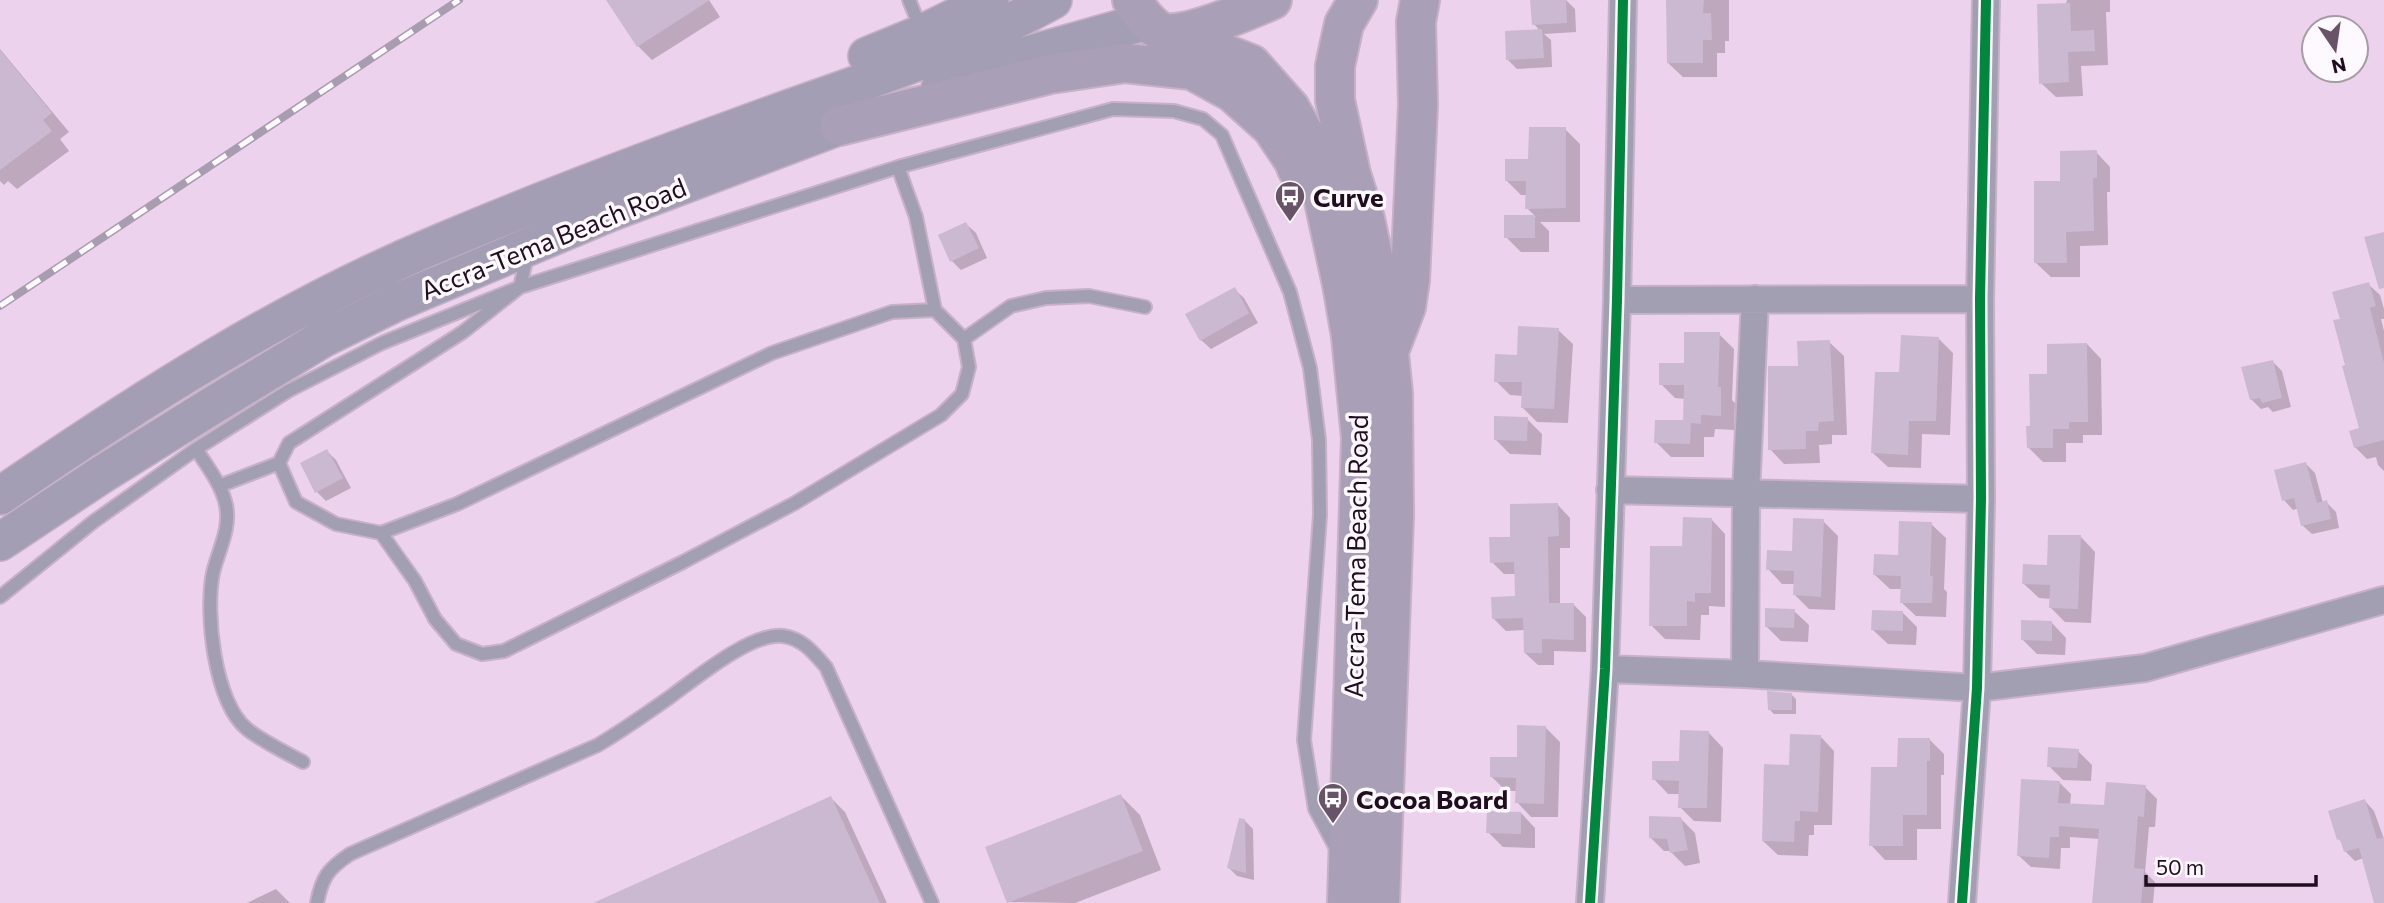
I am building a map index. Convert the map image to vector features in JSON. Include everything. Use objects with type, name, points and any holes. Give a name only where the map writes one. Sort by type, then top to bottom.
[{"type":"main road","points":[[757,121],[817,77],[916,17],[990,0]]},
{"type":"main road","points":[[0,496],[180,377],[380,268],[518,231],[757,121],[888,75],[965,43],[1053,0]]},
{"type":"main road","points":[[1151,18],[1213,23],[1272,0]]},
{"type":"main road","name":"Accra-Tema Beach Road","points":[[1358,0],[1344,24],[1335,66],[1335,100],[1374,261],[1393,394],[1394,515],[1380,903]]},
{"type":"main road","points":[[1388,351],[1399,328],[1410,280],[1418,104],[1416,22],[1420,0]]},
{"type":"main road","name":"Accra-Tema Beach Road","points":[[0,542],[111,468],[324,338],[397,302],[518,231],[839,126],[1006,61],[1151,18],[1251,64],[1290,108],[1306,135],[1342,284],[1351,337],[1361,438],[1348,888]]},
{"type":"main road","points":[[839,126],[1050,74],[1125,63],[1192,70],[1231,92],[1272,128],[1294,161],[1322,250],[1342,284]]},
{"type":"street","points":[[1590,903],[1605,669],[1623,0]]},
{"type":"street","points":[[1962,903],[1977,688],[1986,0]]},
{"type":"street","points":[[1745,674],[1746,493],[1755,299]]},
{"type":"street","points":[[1617,300],[1980,299]]},
{"type":"street","points":[[1610,490],[1981,499]]},
{"type":"street","points":[[1605,669],[1745,674],[1977,688],[2145,668],[2384,600]]},
{"type":"lane","points":[[0,597],[93,522],[196,449],[288,391],[382,343],[520,287],[898,167],[1113,109],[1174,111],[1203,118],[1222,135],[1290,292],[1310,368],[1319,440],[1320,515],[1304,740],[1315,808],[1348,888]]},
{"type":"lane","points":[[381,533],[415,581],[435,620],[456,644],[482,654],[504,651],[794,503],[941,415],[962,394],[969,367],[964,339],[935,310],[916,217],[898,167]]},
{"type":"lane","points":[[219,486],[279,463],[289,443],[463,332],[520,287],[525,265],[518,231]]},
{"type":"lane","points":[[964,339],[1011,306],[1046,298],[1089,296],[1145,307]]},
{"type":"lane","points":[[279,463],[296,502],[336,524],[381,533],[457,504],[772,353],[892,312],[935,310]]},
{"type":"lane","points":[[196,449],[219,486],[226,506],[226,530],[213,572],[209,606],[214,654],[227,700],[246,729],[303,762]]},
{"type":"lane","points":[[317,903],[322,880],[334,865],[350,854],[597,745],[624,730],[710,666],[752,643],[781,636],[806,644],[825,667],[932,903]]},
{"type":"building","points":[[606,0],[710,0],[637,47]]},
{"type":"building","points":[[1530,0],[1566,0],[1567,23],[1532,25]]},
{"type":"building","points":[[1666,0],[1704,0],[1703,13],[1711,13],[1712,40],[1703,40],[1703,63],[1667,63]]},
{"type":"building","points":[[2070,3],[2071,31],[2094,30],[2095,51],[2068,52],[2069,82],[2039,84],[2037,4]]},
{"type":"building","points":[[1542,29],[1544,58],[1506,60],[1505,31]]},
{"type":"building","points":[[0,50],[52,113],[43,120],[52,131],[0,170]]},
{"type":"building","points":[[1529,127],[1566,127],[1566,208],[1525,209],[1526,181],[1505,181],[1505,159],[1528,159]]},
{"type":"building","points":[[2097,150],[2097,178],[2093,178],[2094,231],[2066,232],[2067,263],[2034,263],[2034,181],[2060,181],[2060,151]]},
{"type":"building","points":[[1504,215],[1535,215],[1535,238],[1504,238]]},
{"type":"building","points":[[966,222],[979,248],[950,262],[938,235]]},
{"type":"building","points":[[2384,232],[2384,288],[2379,289],[2364,237]]},
{"type":"building","points":[[2369,282],[2376,306],[2370,308],[2384,363],[2384,440],[2354,448],[2349,431],[2359,428],[2342,366],[2345,365],[2333,320],[2340,319],[2332,292]]},
{"type":"building","points":[[1235,287],[1249,313],[1200,341],[1185,314]]},
{"type":"building","points":[[1518,326],[1559,328],[1554,409],[1521,408],[1522,382],[1494,382],[1495,354],[1517,355]]},
{"type":"building","points":[[1684,332],[1720,332],[1718,387],[1721,387],[1721,416],[1701,415],[1701,424],[1691,423],[1690,444],[1654,443],[1655,420],[1683,420],[1684,385],[1659,385],[1659,363],[1684,363]]},
{"type":"building","points":[[1901,335],[1939,337],[1936,421],[1909,421],[1908,455],[1871,453],[1875,372],[1899,372]]},
{"type":"building","points":[[1830,340],[1834,421],[1819,422],[1818,431],[1806,431],[1806,449],[1768,450],[1768,366],[1798,366],[1797,341]]},
{"type":"building","points":[[2087,343],[2088,422],[2069,422],[2069,429],[2053,429],[2053,448],[2027,448],[2026,426],[2030,426],[2029,374],[2047,374],[2047,344]]},
{"type":"building","points":[[2273,360],[2282,398],[2262,403],[2260,398],[2250,400],[2241,367]]},
{"type":"building","points":[[1494,416],[1528,417],[1527,441],[1494,440]]},
{"type":"building","points":[[327,449],[343,478],[315,493],[300,463]]},
{"type":"building","points":[[2306,462],[2317,503],[2327,500],[2331,519],[2301,526],[2294,498],[2282,501],[2274,470]]},
{"type":"building","points":[[1558,503],[1559,536],[1548,537],[1549,603],[1574,603],[1574,640],[1542,639],[1542,653],[1524,653],[1523,618],[1492,619],[1491,597],[1515,596],[1514,562],[1490,563],[1489,537],[1510,537],[1510,504]]},
{"type":"building","points":[[1683,517],[1712,518],[1711,593],[1695,593],[1695,602],[1687,601],[1687,626],[1649,626],[1650,546],[1682,546]]},
{"type":"building","points":[[1793,518],[1824,519],[1821,597],[1793,595],[1794,571],[1766,570],[1767,550],[1792,551]]},
{"type":"building","points":[[1899,521],[1932,522],[1932,603],[1900,603],[1901,576],[1873,575],[1874,554],[1898,555]]},
{"type":"building","points":[[2048,535],[2081,535],[2078,609],[2049,608],[2050,585],[2022,584],[2023,564],[2047,565]]},
{"type":"building","points":[[1765,608],[1795,609],[1794,628],[1765,627]]},
{"type":"building","points":[[1872,610],[1903,611],[1903,631],[1871,630]]},
{"type":"building","points":[[2021,620],[2052,621],[2052,641],[2021,640]]},
{"type":"building","points":[[1767,691],[1792,693],[1792,710],[1768,710]]},
{"type":"building","points":[[1517,725],[1546,726],[1544,804],[1515,803],[1516,778],[1490,777],[1490,757],[1517,757]]},
{"type":"building","points":[[1680,730],[1709,731],[1707,808],[1678,808],[1679,781],[1652,780],[1652,761],[1679,761]]},
{"type":"building","points":[[1790,734],[1821,735],[1818,812],[1800,811],[1800,821],[1795,821],[1794,842],[1762,841],[1764,764],[1789,765]]},
{"type":"building","points":[[1898,738],[1930,738],[1930,761],[1927,761],[1927,815],[1903,815],[1903,846],[1869,846],[1871,767],[1897,767]]},
{"type":"building","points":[[2048,747],[2079,749],[2077,768],[2047,767]]},
{"type":"building","points":[[2021,779],[2060,781],[2058,803],[2104,805],[2106,782],[2146,785],[2144,817],[2138,816],[2134,868],[2144,869],[2141,903],[2092,903],[2099,829],[2059,826],[2059,837],[2050,837],[2049,858],[2017,856]]},
{"type":"building","points":[[1121,794],[1143,851],[1007,903],[985,847]]},
{"type":"building","points":[[831,796],[880,903],[593,903]]},
{"type":"building","points":[[2365,799],[2377,839],[2384,837],[2384,903],[2374,903],[2359,848],[2344,852],[2340,839],[2337,840],[2328,811]]},
{"type":"building","points":[[1487,811],[1521,812],[1521,834],[1486,833]]},
{"type":"building","points":[[1649,816],[1681,817],[1688,850],[1670,853],[1667,839],[1649,838]]},
{"type":"building","points":[[1239,818],[1245,819],[1246,873],[1227,868]]},
{"type":"railway","points":[[0,306],[459,0]]},
{"type":"cycle path","points":[[1590,903],[1605,669],[1623,0]]},
{"type":"cycle path","points":[[1962,903],[1977,688],[1986,0]]},
{"type":"place","name":"Curve","points":[[1290,223]]},
{"type":"place","name":"Cocoa Board","points":[[1333,825]]}]
